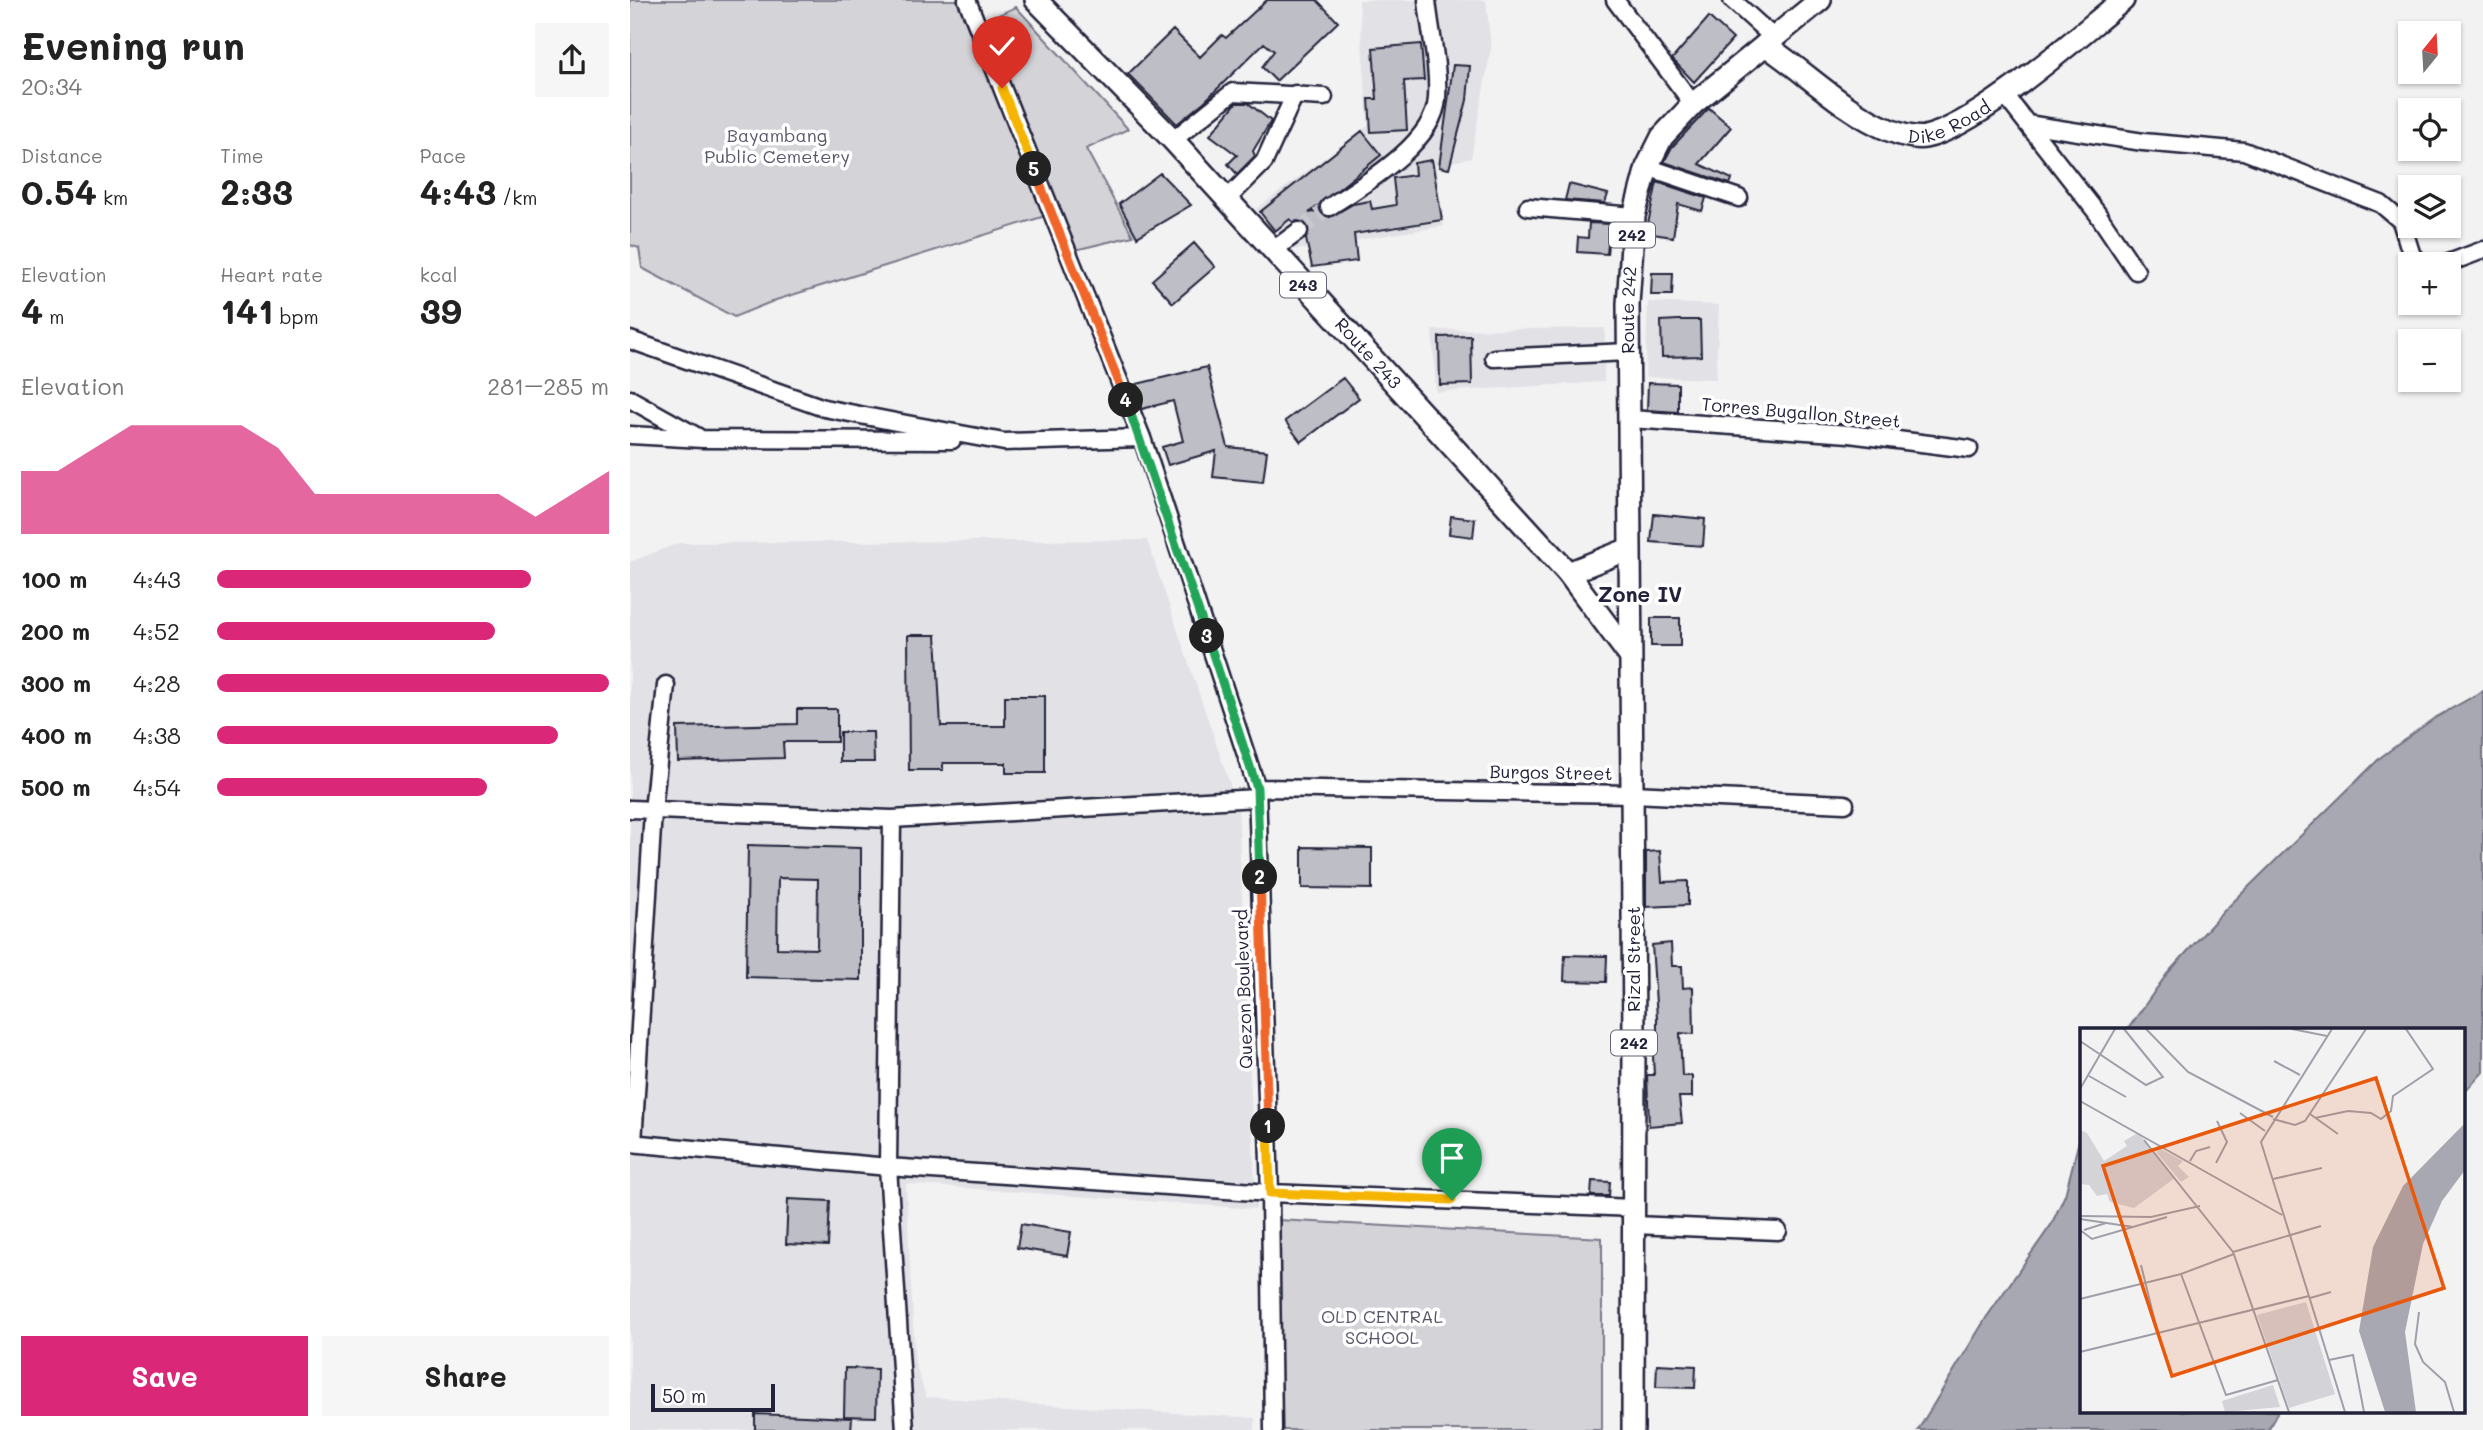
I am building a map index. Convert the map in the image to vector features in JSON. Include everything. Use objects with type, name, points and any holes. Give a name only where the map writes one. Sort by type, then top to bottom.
[{"type":"main road","name":"Route 243","points":[[1035,0],[1173,140],[1568,573],[1629,655]]},
{"type":"main road","name":"Route 242","points":[[1629,655],[1629,352],[1634,216],[1647,167],[1662,137],[1693,104],[1820,0]]},
{"type":"main road","name":"Dike Road","points":[[1770,42],[1871,121],[1905,135],[1925,137],[1959,122],[2003,93],[2123,0]]},
{"type":"main road","points":[[1568,573],[1629,549]]},
{"type":"main road","name":"Rizal Street","points":[[1629,655],[1633,794],[1633,1430]]},
{"type":"street","name":"Quezon Boulevard","points":[[967,0],[1142,438],[1257,793],[1270,1193],[1273,1430]]},
{"type":"street","points":[[1329,207],[1367,183],[1423,134],[1438,100],[1427,0]]},
{"type":"street","points":[[1615,0],[1693,104]]},
{"type":"street","points":[[1732,0],[1770,42]]},
{"type":"street","points":[[1173,140],[1233,92],[1324,97]]},
{"type":"street","points":[[2003,93],[2097,213],[2136,271]]},
{"type":"street","points":[[1226,200],[1264,162],[1295,94]]},
{"type":"street","points":[[2027,124],[2143,142],[2244,151],[2381,204],[2401,221],[2411,252]]},
{"type":"street","points":[[1647,167],[1739,198]]},
{"type":"street","points":[[1528,206],[1634,216]]},
{"type":"street","points":[[1272,251],[1299,231]]},
{"type":"street","points":[[2461,258],[2483,250]]},
{"type":"street","points":[[630,340],[824,408],[1004,442]]},
{"type":"street","points":[[1494,358],[1629,352]]},
{"type":"street","points":[[630,399],[703,439]]},
{"type":"street","name":"Torres Bugallon Street","points":[[1630,419],[1849,434],[1969,449]]},
{"type":"street","points":[[630,435],[703,439],[1004,442],[1142,438]]},
{"type":"street","points":[[666,685],[653,811],[631,1143],[888,1167],[1634,1216],[1778,1231]]},
{"type":"street","name":"Burgos Street","points":[[630,809],[892,819],[1257,793],[1633,794],[1845,804]]},
{"type":"street","points":[[892,819],[888,1167],[905,1430]]},
{"type":"shaded area","points":[[1359,0],[1486,0],[1491,48],[1471,158],[1436,165],[1444,226],[1296,250],[1256,209],[1368,126]]},
{"type":"shaded area","points":[[1648,302],[1719,305],[1716,379],[1645,377]]},
{"type":"shaded area","points":[[1605,328],[1604,382],[1436,392],[1432,330]]},
{"type":"shaded area","points":[[1147,540],[1238,808],[1256,1209],[906,1184],[915,1362],[926,1397],[1255,1418],[1255,1430],[630,1430],[630,562],[678,543]]},
{"type":"shaded area","points":[[2483,691],[2483,1072],[2466,1091],[2466,1028],[2129,1028],[2167,974],[2224,911],[2381,757],[2433,719]]},
{"type":"shaded area","points":[[2080,1137],[2080,1412],[2277,1412],[2268,1430],[1918,1430],[1986,1318],[2051,1225],[2065,1195]]},
{"type":"green space","name":"Bayambang Public Cemetery","points":[[630,0],[962,0],[1045,216],[776,300],[734,317],[642,268],[639,248],[630,245]]},
{"type":"green space","points":[[1016,7],[1128,129],[1086,149],[1133,236],[1075,250],[983,22]]},
{"type":"green space","name":"OLD CENTRAL SCHOOL","points":[[1278,1220],[1602,1238],[1602,1430],[1281,1430]]},
{"type":"building","points":[[1267,0],[1317,0],[1338,22],[1276,81],[1262,67],[1274,51],[1264,43],[1205,101],[1177,124],[1128,74],[1173,30],[1200,57],[1222,35],[1226,38]]},
{"type":"building","points":[[1709,17],[1733,39],[1694,82],[1672,59]]},
{"type":"building","points":[[1421,44],[1424,80],[1404,81],[1407,130],[1371,132],[1369,99],[1377,99],[1373,48]]},
{"type":"building","points":[[1453,65],[1470,66],[1467,100],[1449,169],[1439,167]]},
{"type":"building","points":[[1236,103],[1248,103],[1271,121],[1253,151],[1255,156],[1237,174],[1228,164],[1237,155],[1210,135]]},
{"type":"building","points":[[1709,108],[1731,127],[1699,164],[1732,179],[1730,184],[1664,162],[1672,147]]},
{"type":"building","points":[[1362,131],[1381,155],[1309,213],[1319,211],[1330,217],[1353,204],[1370,201],[1372,209],[1396,205],[1393,178],[1415,175],[1414,163],[1432,160],[1442,220],[1354,234],[1357,261],[1312,267],[1306,239],[1309,230],[1307,224],[1290,219],[1275,231],[1260,212]]},
{"type":"building","points":[[1160,173],[1191,205],[1137,237],[1119,204]]},
{"type":"building","points":[[1657,182],[1706,198],[1702,211],[1678,204],[1673,237],[1646,233]]},
{"type":"building","points":[[1569,184],[1608,194],[1605,203],[1565,200]]},
{"type":"building","points":[[1589,223],[1610,224],[1607,254],[1577,252],[1578,237],[1588,238]]},
{"type":"building","points":[[1194,243],[1215,267],[1173,303],[1152,280]]},
{"type":"building","points":[[1652,273],[1673,273],[1672,295],[1651,295]]},
{"type":"building","points":[[1700,320],[1701,356],[1662,357],[1661,321]]},
{"type":"building","points":[[1471,336],[1472,384],[1440,385],[1439,337]]},
{"type":"building","points":[[1207,367],[1228,447],[1267,451],[1263,482],[1213,477],[1216,451],[1168,465],[1162,447],[1183,441],[1173,401],[1142,409],[1137,384]]},
{"type":"building","points":[[1343,378],[1359,398],[1301,442],[1285,421]]},
{"type":"building","points":[[1648,383],[1678,384],[1678,412],[1647,410]]},
{"type":"building","points":[[1654,514],[1705,519],[1703,546],[1651,542]]},
{"type":"building","points":[[1451,516],[1475,519],[1473,537],[1449,534]]},
{"type":"building","points":[[1651,618],[1680,618],[1680,646],[1651,646]]},
{"type":"building","points":[[908,635],[936,635],[941,726],[1005,726],[1005,696],[1045,696],[1045,773],[1006,773],[1006,763],[943,763],[943,770],[909,770]]},
{"type":"building","points":[[797,709],[837,709],[837,742],[783,742],[784,758],[678,761],[677,727],[797,724]]},
{"type":"building","points":[[840,732],[873,732],[874,762],[840,762]]},
{"type":"building","points":[[748,845],[861,848],[861,980],[746,977]],"holes":[[[778,878],[818,879],[817,949],[777,948]]]},
{"type":"building","points":[[1302,847],[1372,848],[1372,889],[1302,888]]},
{"type":"building","points":[[1660,851],[1662,882],[1688,881],[1688,905],[1646,907],[1646,852]]},
{"type":"building","points":[[1671,943],[1672,966],[1682,966],[1683,988],[1693,987],[1694,1034],[1680,1033],[1682,1076],[1692,1076],[1692,1097],[1679,1097],[1682,1123],[1649,1126],[1647,1075],[1654,1075],[1652,1037],[1657,1037],[1652,945]]},
{"type":"building","points":[[1565,955],[1607,956],[1606,982],[1564,981]]},
{"type":"building","points":[[1592,1181],[1610,1182],[1609,1196],[1591,1196]]},
{"type":"building","points":[[788,1199],[830,1201],[828,1246],[786,1244]]},
{"type":"building","points":[[1021,1224],[1071,1232],[1067,1256],[1017,1248]]},
{"type":"building","points":[[1657,1364],[1696,1366],[1695,1388],[1656,1387]]},
{"type":"building","points":[[845,1368],[877,1369],[876,1417],[844,1416]]},
{"type":"building","points":[[755,1414],[852,1418],[851,1430],[755,1430]]},
{"type":"tunnel","points":[[1299,231],[1329,207]]},
{"type":"district","name":"Zone IV","points":[[1640,595]]},
{"type":"route","points":[[1002,88],[1142,438],[1257,788],[1270,1193],[1452,1200]]}]
